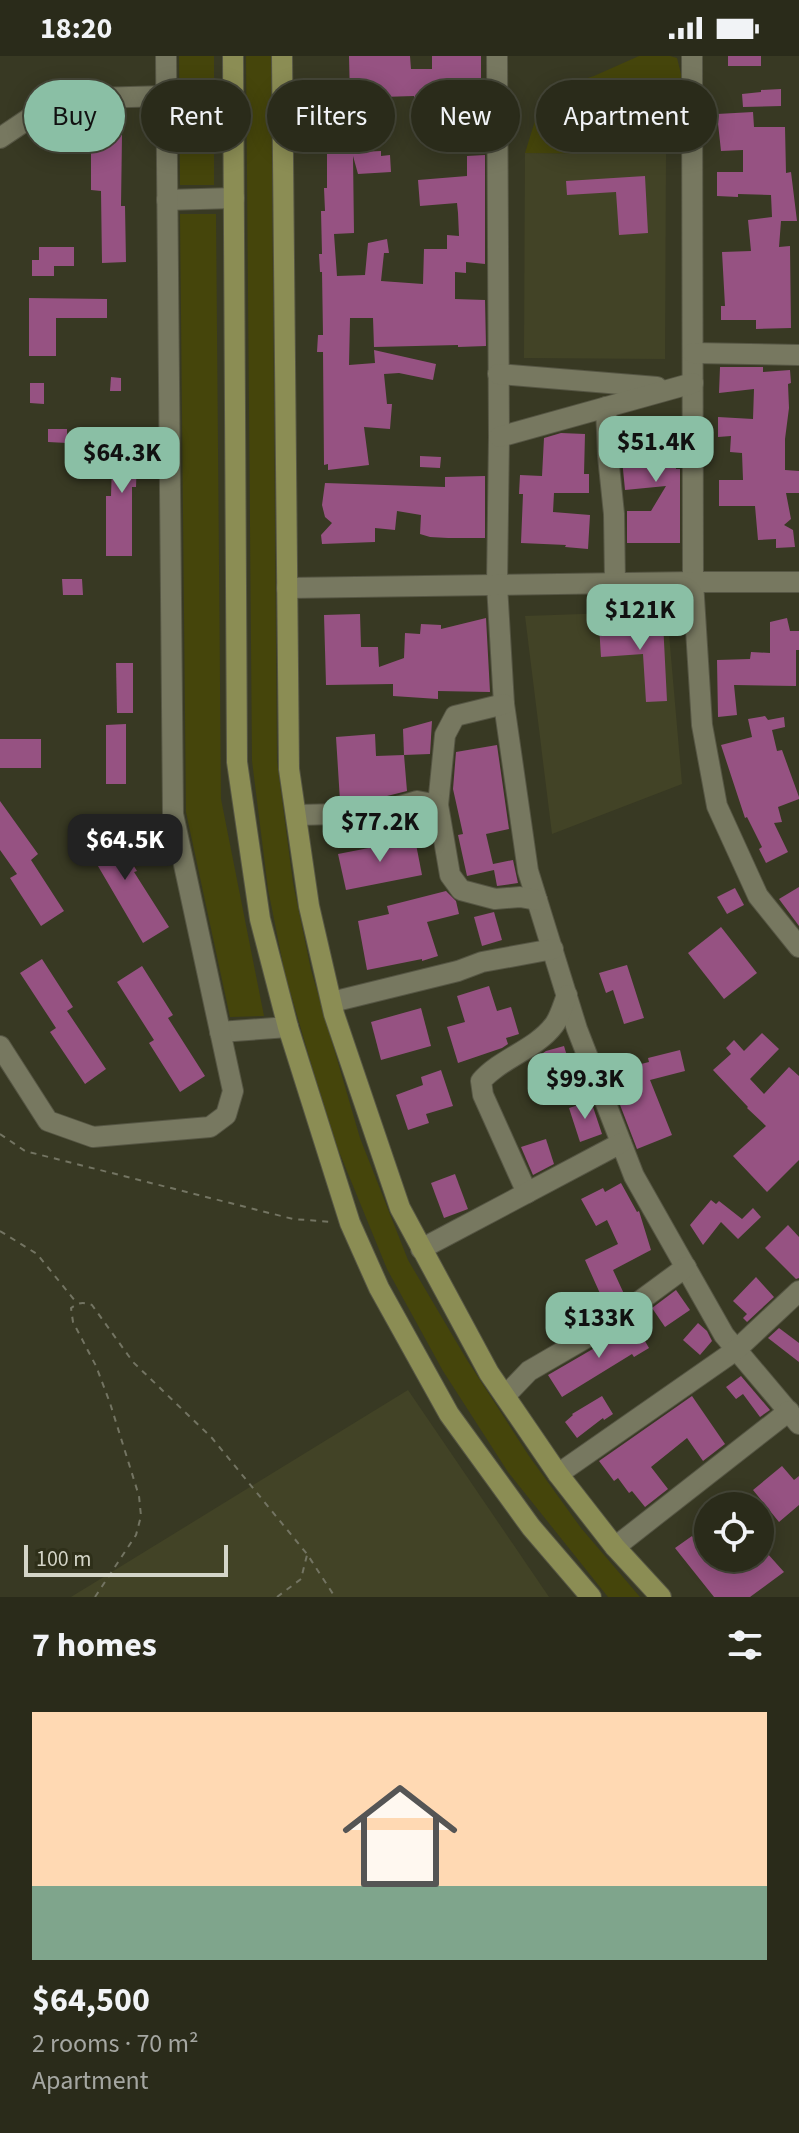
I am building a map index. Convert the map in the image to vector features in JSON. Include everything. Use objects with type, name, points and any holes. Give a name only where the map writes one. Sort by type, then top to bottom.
[{"type":"main road","points":[[233,56],[237,762],[260,919],[288,1027],[350,1223],[379,1288],[449,1414],[531,1527],[588,1596]]},
{"type":"main road","points":[[282,56],[289,769],[309,906],[332,1002],[400,1208],[489,1373],[558,1474],[615,1547],[661,1597]]},
{"type":"street","points":[[166,56],[166,80]]},
{"type":"street","points":[[497,56],[497,585],[504,704],[528,871],[577,1029],[634,1176],[724,1335],[794,1418],[615,1547]]},
{"type":"street","points":[[692,56],[693,353],[683,386],[702,725],[717,806],[758,896],[799,947]]},
{"type":"street","points":[[0,138],[58,99],[141,97]]},
{"type":"street","points":[[0,1046],[48,1121],[93,1137],[210,1127],[226,1115],[233,1091],[173,814],[167,152]]},
{"type":"street","points":[[167,200],[234,198]]},
{"type":"street","points":[[693,353],[799,355]]},
{"type":"street","points":[[498,374],[683,386]]},
{"type":"street","points":[[499,437],[683,386]]},
{"type":"street","points":[[606,407],[614,514],[615,583]]},
{"type":"street","points":[[287,588],[799,582]]},
{"type":"street","points":[[504,704],[455,716],[445,735],[438,805],[450,875],[461,890],[495,899],[520,897],[537,900]]},
{"type":"street","points":[[296,815],[390,809],[417,801],[438,805]]},
{"type":"street","points":[[332,1002],[458,971],[482,962],[553,949]]},
{"type":"street","points":[[527,1193],[483,1095],[481,1081],[491,1070],[535,1043],[554,1025],[567,995]]},
{"type":"street","points":[[220,1032],[288,1027]]},
{"type":"street","points":[[421,1249],[621,1143]]},
{"type":"street","points":[[505,1396],[529,1371],[603,1328],[686,1267]]},
{"type":"street","points":[[558,1474],[736,1350],[799,1291]]},
{"type":"path","points":[[0,1134],[25,1151],[293,1219],[350,1223]]},
{"type":"path","points":[[0,1231],[37,1254],[77,1303]]},
{"type":"path","points":[[95,1597],[136,1535],[141,1516],[139,1496],[110,1403],[96,1366],[73,1322],[71,1308],[84,1302],[92,1305],[133,1362],[212,1438],[307,1554],[335,1597]]},
{"type":"path","points":[[277,1597],[301,1579],[307,1554]]},
{"type":"shaded area","points":[[179,56],[214,56],[214,80],[179,80]]},
{"type":"shaded area","points":[[246,56],[271,56],[271,80],[267,80],[267,152],[272,152],[277,761],[293,883],[311,970],[360,1138],[408,1260],[529,1456],[581,1528],[640,1597],[608,1597],[508,1472],[443,1371],[387,1269],[338,1149],[285,974],[268,889],[252,761],[247,152],[251,152],[251,80],[246,80]]},
{"type":"shaded area","points":[[639,56],[670,56],[677,58],[682,80],[581,80]]},
{"type":"shaded area","points":[[536,118],[536,152],[667,152],[666,154],[525,153]]},
{"type":"shaded area","points":[[180,152],[214,152],[214,185],[180,185]]},
{"type":"shaded area","points":[[525,153],[666,154],[665,359],[524,358]]},
{"type":"shaded area","points":[[180,214],[216,214],[221,799],[264,1016],[230,1017],[186,812]]},
{"type":"shaded area","points":[[667,611],[682,784],[552,834],[525,616]]},
{"type":"shaded area","points":[[408,1390],[549,1597],[71,1597]]},
{"type":"building","points":[[349,56],[410,56],[411,69],[432,69],[432,56],[481,56],[481,80],[411,80],[411,96],[395,97],[395,80],[350,80]]},
{"type":"building","points":[[728,56],[761,56],[761,66],[728,66]]},
{"type":"building","points":[[781,89],[781,106],[743,107],[742,94]]},
{"type":"building","points":[[753,112],[754,127],[785,127],[786,173],[791,172],[797,221],[781,221],[779,247],[790,246],[791,328],[756,329],[756,320],[721,320],[721,306],[725,306],[722,252],[751,251],[748,220],[772,217],[771,195],[717,196],[717,172],[743,172],[743,150],[721,151],[717,114]]},
{"type":"building","points":[[91,152],[122,152],[121,206],[125,206],[126,262],[102,263],[101,191],[91,190]]},
{"type":"building","points":[[327,152],[381,152],[381,156],[390,155],[391,172],[358,174],[353,156],[354,233],[334,234],[337,276],[365,275],[368,243],[387,239],[389,253],[384,253],[381,281],[423,284],[424,249],[447,249],[447,235],[459,236],[458,213],[457,203],[420,206],[418,180],[467,176],[467,156],[485,155],[485,264],[466,262],[466,273],[455,272],[455,299],[485,300],[486,346],[374,347],[373,318],[350,318],[349,365],[375,363],[374,350],[436,364],[433,380],[399,373],[384,374],[387,404],[392,404],[390,429],[364,427],[369,465],[328,470],[328,464],[324,465],[323,352],[317,352],[318,335],[323,335],[319,254],[322,254],[321,211],[325,211],[324,188],[327,188]]},
{"type":"building","points":[[645,176],[648,233],[619,235],[616,192],[567,195],[566,181]]},
{"type":"building","points":[[39,247],[74,247],[74,266],[54,266],[54,276],[32,276],[32,260],[39,260]]},
{"type":"building","points":[[29,298],[107,299],[107,318],[56,318],[56,356],[29,356]]},
{"type":"building","points":[[720,367],[763,367],[763,372],[790,370],[785,470],[799,471],[799,493],[786,493],[791,519],[784,525],[793,530],[795,547],[776,548],[776,539],[758,540],[755,506],[719,506],[719,480],[743,480],[742,453],[730,452],[731,436],[718,437],[718,417],[753,419],[754,389],[719,393]]},
{"type":"building","points":[[111,377],[121,378],[121,391],[110,391]]},
{"type":"building","points":[[30,383],[44,383],[44,404],[30,403]]},
{"type":"building","points":[[680,416],[680,431],[674,431],[676,469],[680,469],[680,543],[627,543],[627,511],[651,511],[666,486],[625,490],[622,459],[638,459],[640,451],[644,449],[644,420]]},
{"type":"building","points":[[48,429],[67,429],[67,443],[48,442]]},
{"type":"building","points":[[113,432],[138,432],[136,487],[132,487],[132,556],[106,556],[106,496],[111,496]]},
{"type":"building","points":[[561,433],[585,434],[584,474],[589,474],[589,493],[554,493],[553,512],[590,515],[588,549],[521,543],[523,494],[519,494],[520,475],[542,476],[544,438]]},
{"type":"building","points":[[420,456],[441,457],[440,468],[420,467]]},
{"type":"building","points":[[485,476],[485,538],[420,534],[421,515],[397,511],[395,530],[375,528],[375,542],[322,544],[321,535],[332,523],[325,517],[322,505],[325,483],[445,487],[445,477]]},
{"type":"building","points":[[62,579],[82,579],[83,595],[63,595]]},
{"type":"building","points":[[360,614],[361,647],[378,647],[379,667],[404,658],[405,633],[420,634],[421,624],[441,625],[441,629],[486,618],[490,692],[438,691],[438,699],[393,696],[393,684],[326,685],[324,615]]},
{"type":"building","points":[[787,618],[790,631],[799,631],[796,686],[734,685],[737,715],[718,717],[717,660],[750,659],[751,652],[770,653],[770,622]]},
{"type":"building","points":[[663,622],[667,701],[646,702],[643,654],[601,657],[599,625]]},
{"type":"building","points":[[116,663],[133,663],[133,713],[117,713]]},
{"type":"building","points":[[765,716],[768,720],[784,717],[785,727],[772,730],[777,751],[782,750],[799,797],[778,807],[782,822],[774,823],[788,852],[766,863],[759,849],[762,847],[745,818],[721,745],[752,737],[748,719]]},
{"type":"building","points":[[432,721],[430,754],[404,755],[403,729]]},
{"type":"building","points":[[126,724],[126,784],[106,784],[106,725]]},
{"type":"building","points":[[375,734],[376,756],[404,755],[407,791],[340,801],[336,737]]},
{"type":"building","points":[[0,739],[41,739],[41,768],[0,768]]},
{"type":"building","points":[[497,745],[509,829],[486,834],[493,864],[513,860],[518,883],[497,886],[494,870],[467,876],[458,835],[463,834],[453,789],[456,752]]},
{"type":"building","points":[[0,801],[38,854],[31,860],[64,911],[41,926],[10,878],[17,874],[0,850]]},
{"type":"building","points":[[106,822],[169,927],[143,943],[81,837]]},
{"type":"building","points":[[415,839],[422,875],[346,890],[338,854]]},
{"type":"building","points":[[799,887],[799,926],[779,899]]},
{"type":"building","points":[[735,888],[744,905],[727,914],[717,897]]},
{"type":"building","points":[[446,891],[456,901],[459,914],[427,922],[438,956],[367,970],[358,921],[389,914],[387,906]]},
{"type":"building","points":[[494,912],[502,940],[482,946],[474,917]]},
{"type":"building","points":[[721,927],[757,973],[724,999],[688,953]]},
{"type":"building","points":[[42,959],[73,1007],[67,1011],[106,1069],[85,1084],[50,1032],[56,1028],[20,973]]},
{"type":"building","points":[[627,965],[644,1018],[624,1024],[613,990],[606,993],[599,973]]},
{"type":"building","points":[[142,966],[173,1015],[168,1018],[205,1076],[180,1092],[149,1043],[154,1040],[117,982]]},
{"type":"building","points":[[489,986],[497,1011],[511,1007],[519,1034],[506,1038],[508,1044],[502,1048],[458,1063],[447,1027],[465,1022],[457,996]]},
{"type":"building","points":[[421,1008],[431,1046],[381,1060],[371,1022]]},
{"type":"building","points":[[762,1033],[779,1049],[750,1079],[764,1094],[789,1067],[799,1076],[799,1160],[767,1192],[733,1156],[766,1126],[713,1070],[731,1054],[726,1048],[734,1040],[744,1051]]},
{"type":"building","points":[[564,1046],[574,1079],[545,1088],[536,1058],[546,1051]]},
{"type":"building","points":[[680,1050],[685,1071],[650,1080],[672,1135],[637,1149],[612,1084],[621,1081],[617,1070]]},
{"type":"building","points":[[441,1070],[453,1106],[426,1114],[429,1123],[408,1130],[396,1095],[423,1085],[421,1077]]},
{"type":"building","points":[[591,1101],[602,1134],[580,1142],[569,1108]]},
{"type":"building","points":[[546,1139],[554,1164],[533,1175],[521,1147]]},
{"type":"building","points":[[455,1174],[468,1209],[444,1218],[431,1183]]},
{"type":"building","points":[[621,1183],[639,1211],[651,1250],[613,1270],[625,1296],[607,1309],[585,1260],[618,1244],[607,1220],[596,1226],[581,1199],[603,1188],[605,1192]]},
{"type":"building","points":[[711,1200],[716,1204],[719,1201],[742,1219],[753,1208],[761,1217],[738,1239],[721,1222],[703,1245],[690,1225]]},
{"type":"building","points":[[788,1225],[799,1237],[799,1278],[796,1279],[765,1248]]},
{"type":"building","points":[[756,1277],[774,1297],[747,1322],[743,1318],[747,1314],[733,1301]]},
{"type":"building","points":[[676,1290],[690,1310],[665,1327],[652,1308]]},
{"type":"building","points":[[634,1322],[649,1348],[634,1357],[632,1354],[562,1397],[548,1375]]},
{"type":"building","points":[[698,1323],[712,1341],[700,1355],[683,1340]]},
{"type":"building","points":[[779,1328],[799,1343],[799,1362],[768,1338]]},
{"type":"building","points":[[741,1376],[770,1410],[760,1417],[743,1394],[736,1399],[726,1387]]},
{"type":"building","points":[[602,1396],[613,1414],[577,1438],[565,1422],[572,1414]]},
{"type":"building","points":[[692,1396],[725,1444],[703,1461],[687,1438],[651,1467],[668,1489],[645,1507],[618,1478],[614,1481],[599,1461]]},
{"type":"building","points":[[782,1466],[794,1480],[799,1476],[799,1505],[779,1522],[774,1516],[774,1492],[753,1490]]},
{"type":"building","points":[[692,1536],[694,1572],[675,1548]]},
{"type":"building","points":[[774,1561],[784,1572],[750,1597],[714,1597],[694,1572],[774,1572]]}]
